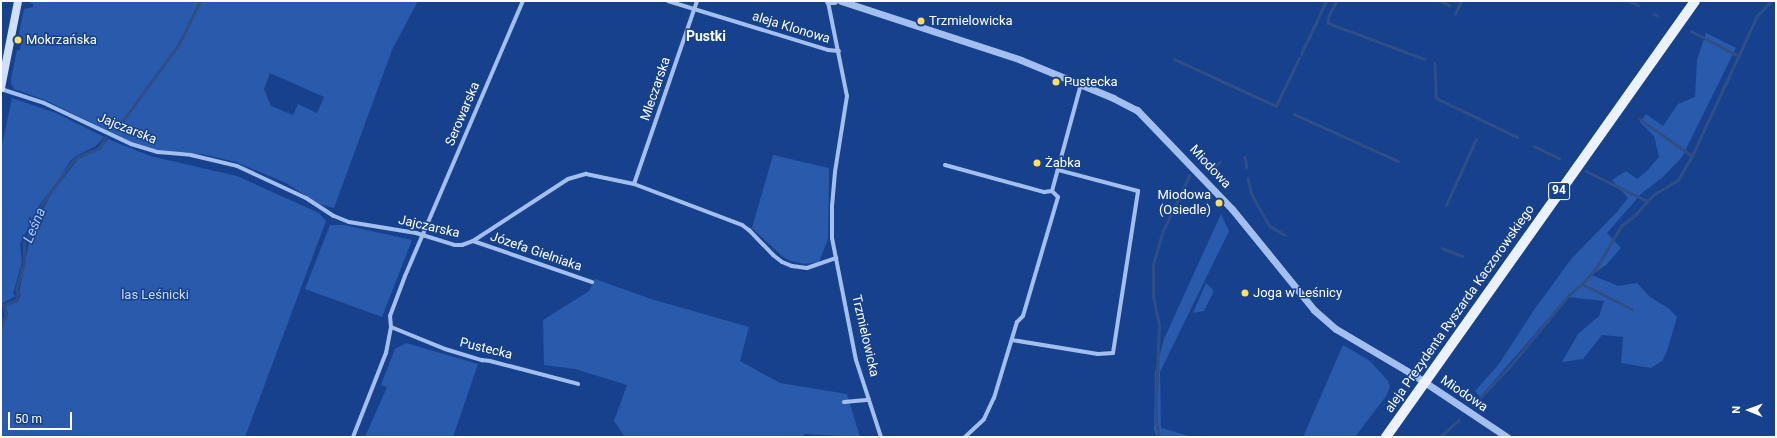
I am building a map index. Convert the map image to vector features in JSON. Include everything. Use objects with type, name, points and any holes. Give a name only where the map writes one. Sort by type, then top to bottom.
[{"type":"main road","points":[[1,89],[18,1]]},
{"type":"main road","name":"aleja Prezydenta Ryszarda Kaczorowskiego","points":[[1386,437],[1695,1]]},
{"type":"street","name":"Serowarska","points":[[353,437],[386,353],[390,316],[422,235],[522,1]]},
{"type":"street","name":"aleja Klonowa","points":[[668,1],[828,50],[839,51]]},
{"type":"street","name":"Mleczarska","points":[[634,184],[697,1]]},
{"type":"street","name":"Trzmielowicka","points":[[830,1],[847,96],[832,206],[832,238],[856,360],[881,437]]},
{"type":"street","name":"Miodowa","points":[[842,1],[1021,60],[1080,84],[1137,110],[1232,209],[1314,310],[1336,329],[1425,382],[1507,437]]},
{"type":"street","points":[[1052,191],[1080,84]]},
{"type":"street","name":"Jajczarska","points":[[1,89],[44,104],[131,144],[158,152],[191,155],[237,166],[306,198],[334,216],[349,222],[422,235],[455,245],[462,245],[473,241],[568,179],[576,175],[586,174],[634,184],[742,225],[749,230],[773,255],[782,262],[792,266],[807,268],[836,258]]},
{"type":"street","points":[[945,165],[1044,192],[1052,191]]},
{"type":"street","points":[[1012,340],[1098,354],[1113,353],[1138,191],[1058,170]]},
{"type":"street","points":[[965,437],[984,419],[994,398],[1017,322],[1023,316],[1058,197],[1052,191]]},
{"type":"street","name":"Józefa Gielniaka","points":[[473,241],[592,282]]},
{"type":"street","name":"Pustecka","points":[[390,327],[445,349],[482,360],[490,360],[578,384]]},
{"type":"street","points":[[844,402],[869,400]]},
{"type":"green space","points":[[26,1],[418,1],[392,50],[334,208],[319,204],[286,183],[236,162],[201,154],[156,150],[131,142],[45,100],[14,89],[11,79],[17,50],[20,50],[21,43],[17,42],[24,9],[33,7],[33,4]],"holes":[[[270,73],[324,97],[317,113],[298,104],[293,115],[271,106],[264,89]]]},
{"type":"green space","points":[[1706,33],[1736,48],[1682,157],[1664,176],[1642,193],[1607,233],[1621,248],[1606,265],[1592,275],[1618,286],[1637,283],[1650,297],[1668,308],[1677,317],[1667,351],[1662,361],[1651,368],[1621,363],[1623,337],[1602,335],[1583,359],[1562,362],[1578,334],[1599,316],[1604,301],[1567,297],[1480,397],[1475,391],[1499,364],[1534,310],[1572,258],[1616,213],[1628,198],[1612,180],[1626,171],[1637,179],[1647,171],[1659,157],[1654,136],[1640,122],[1646,114],[1663,126],[1678,104],[1695,97],[1697,60]]},
{"type":"green space","points":[[12,98],[56,113],[104,137],[96,146],[76,156],[70,161],[60,178],[40,204],[20,244],[22,262],[13,294],[16,296],[1,304],[1,150]]},
{"type":"green space","name":"las Leśnicki","points":[[108,139],[150,156],[237,176],[319,213],[326,221],[245,437],[1,437],[1,332],[8,313],[5,306],[18,302],[21,294],[19,293],[31,232],[50,196],[78,159],[100,149]]},
{"type":"green space","points":[[773,155],[829,168],[828,239],[819,262],[805,264],[791,261],[782,256],[752,228]]},
{"type":"green space","points":[[1221,214],[1229,231],[1160,372],[1161,428],[1193,437],[1157,437],[1154,430],[1155,372],[1164,339]]},
{"type":"green space","points":[[330,225],[344,225],[412,240],[382,317],[305,289]]},
{"type":"green space","points":[[595,279],[651,299],[749,327],[740,361],[780,383],[847,394],[860,437],[804,434],[803,437],[625,437],[614,421],[627,385],[575,369],[544,365],[543,320],[589,291]]},
{"type":"green space","points":[[1206,283],[1214,291],[1204,311],[1193,313]]},
{"type":"green space","points":[[406,343],[478,364],[453,437],[365,437],[387,387],[381,385],[395,349]]},
{"type":"green space","points":[[1343,345],[1370,361],[1388,381],[1390,387],[1386,396],[1355,437],[1303,437]]},
{"type":"waterway","name":"Leśna","points":[[116,130],[179,44],[200,1]]},
{"type":"waterway","points":[[1301,54],[1326,1]]},
{"type":"waterway","points":[[1337,1],[1329,16],[1328,23],[1425,59]]},
{"type":"waterway","points":[[1440,1],[1449,5]]},
{"type":"waterway","points":[[1455,14],[1461,1]]},
{"type":"waterway","points":[[1629,1],[1638,5]]},
{"type":"waterway","points":[[1475,403],[1511,365],[1569,295],[1582,284],[1597,267],[1621,226],[1634,216],[1653,195],[1678,180],[1692,156],[1757,16],[1771,1]]},
{"type":"waterway","points":[[1654,14],[1658,16]]},
{"type":"waterway","points":[[1691,31],[1739,56]]},
{"type":"waterway","points":[[1174,59],[1276,106],[1299,58]]},
{"type":"waterway","points":[[1435,63],[1436,98],[1517,137]]},
{"type":"waterway","points":[[1294,114],[1398,161]]},
{"type":"waterway","points":[[1640,119],[1692,156]]},
{"type":"waterway","name":"Leśna","points":[[1,328],[6,314],[3,305],[16,300],[18,295],[16,290],[24,262],[24,243],[42,204],[72,162],[77,157],[99,148],[105,138]]},
{"type":"waterway","points":[[1446,205],[1476,139]]},
{"type":"waterway","points":[[1534,146],[1559,158]]},
{"type":"waterway","points":[[1245,157],[1247,167]]},
{"type":"waterway","points":[[1211,170],[1220,162]]},
{"type":"waterway","points":[[1586,171],[1647,201]]},
{"type":"waterway","points":[[1159,437],[1156,422],[1159,325],[1153,296],[1153,265],[1163,231],[1189,176]]},
{"type":"waterway","points":[[1248,178],[1252,195],[1270,226],[1285,235]]},
{"type":"waterway","points":[[1442,248],[1463,256]]},
{"type":"waterway","points":[[1582,284],[1632,309]]},
{"type":"waterway","points":[[1440,437],[1459,420]]},
{"type":"place","name":"Trzmielowicka","points":[[921,21]]},
{"type":"place","name":"Mokrzańska","points":[[18,40]]},
{"type":"place","name":"Pustecka","points":[[1056,82]]},
{"type":"place","name":"Żabka","points":[[1037,163]]},
{"type":"place","name":"Miodowa (Osiedle)","points":[[1219,203]]},
{"type":"place","name":"Joga w Leśnicy","points":[[1245,293]]},
{"type":"district","name":"Pustki","points":[[706,36]]}]
